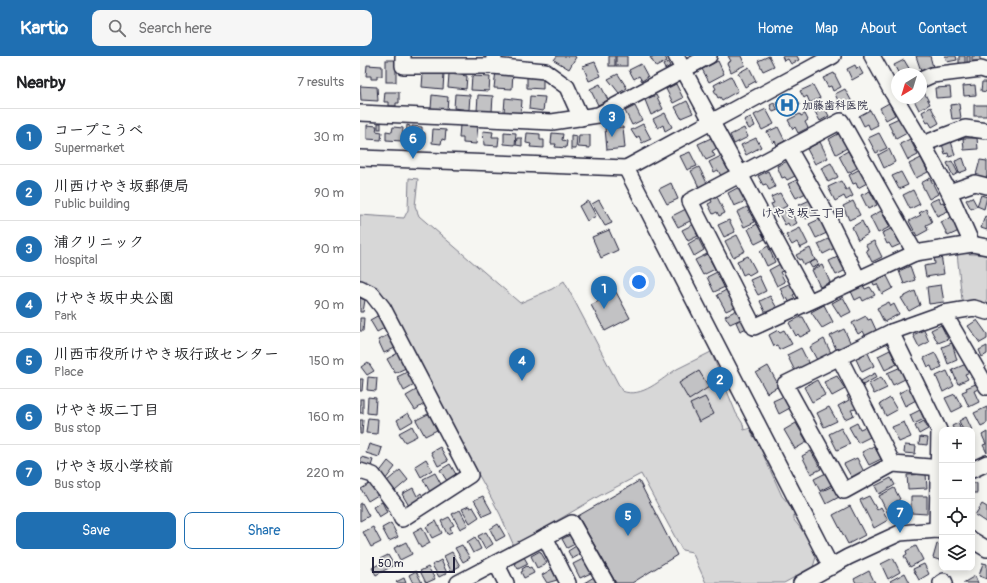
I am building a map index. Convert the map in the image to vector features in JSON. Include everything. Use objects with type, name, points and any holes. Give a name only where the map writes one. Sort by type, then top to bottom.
[{"type":"street","points":[[403,56],[403,66],[494,61],[545,71],[567,87],[581,118]]},
{"type":"street","points":[[676,56],[809,302]]},
{"type":"street","points":[[360,113],[552,122],[581,118],[598,115],[709,56]]},
{"type":"street","points":[[360,158],[626,168],[833,56]]},
{"type":"street","points":[[872,56],[891,86]]},
{"type":"street","points":[[927,77],[932,75],[981,69],[987,70]]},
{"type":"street","points":[[901,104],[949,192],[972,244]]},
{"type":"street","points":[[915,253],[841,121],[690,201],[754,328],[915,253],[972,244],[987,247]]},
{"type":"street","points":[[923,144],[965,128],[987,131]]},
{"type":"street","points":[[789,149],[824,210],[858,279]]},
{"type":"street","points":[[626,168],[831,567]]},
{"type":"street","points":[[949,192],[975,183],[987,186]]},
{"type":"street","points":[[360,288],[372,294],[383,308],[470,475],[402,519],[396,506],[373,475],[360,471]]},
{"type":"street","points":[[939,468],[892,464],[844,491],[785,384],[891,332],[944,313],[974,308],[987,312]]},
{"type":"street","points":[[944,313],[987,387]]},
{"type":"street","points":[[891,332],[939,430],[940,463]]},
{"type":"street","points":[[839,357],[892,464]]},
{"type":"street","points":[[975,469],[987,463]]},
{"type":"street","points":[[458,583],[572,523],[606,583]]},
{"type":"street","points":[[802,583],[831,567],[900,534],[939,530]]},
{"type":"street","points":[[545,538],[568,583]]},
{"type":"street","points":[[975,542],[987,549]]},
{"type":"street","points":[[496,563],[506,583]]},
{"type":"street","points":[[941,583],[944,581],[945,583]]},
{"type":"shaded area","points":[[409,178],[418,179],[415,206],[419,216],[520,303],[552,289],[564,281],[622,391],[629,393],[637,392],[651,387],[677,369],[711,352],[736,413],[743,424],[744,430],[751,428],[753,436],[757,441],[782,496],[794,510],[794,520],[809,539],[816,557],[813,567],[784,583],[706,583],[692,552],[682,550],[641,474],[599,496],[514,546],[500,514],[383,299],[360,282],[360,215],[404,218],[408,210]]},
{"type":"shaded area","points":[[957,253],[987,255],[987,307],[962,300]]},
{"type":"building","points":[[557,56],[576,57],[569,69],[554,60]]},
{"type":"building","points":[[609,56],[615,56],[615,66],[609,66]]},
{"type":"building","points":[[616,56],[627,56],[627,66],[616,66]]},
{"type":"building","points":[[665,56],[667,61],[656,67],[650,57]]},
{"type":"building","points":[[728,56],[741,56],[745,65],[731,72],[727,63],[731,61]]},
{"type":"building","points":[[769,56],[774,66],[763,71],[758,61]]},
{"type":"building","points":[[782,56],[797,56],[799,60],[791,64],[788,59],[784,61]]},
{"type":"building","points":[[916,56],[930,56],[933,67],[927,69],[920,68]]},
{"type":"building","points":[[945,56],[956,56],[957,60],[947,62]]},
{"type":"building","points":[[959,56],[965,56],[965,65],[959,65]]},
{"type":"building","points":[[967,56],[970,56],[970,64],[967,64]]},
{"type":"building","points":[[972,56],[980,56],[980,61],[972,61]]},
{"type":"building","points":[[386,60],[396,60],[396,82],[386,82]]},
{"type":"building","points":[[904,60],[909,68],[896,68],[894,65]]},
{"type":"building","points":[[718,61],[724,74],[709,82],[702,69]]},
{"type":"building","points":[[595,62],[601,76],[589,81],[583,66]]},
{"type":"building","points":[[668,62],[670,66],[665,69],[663,65]]},
{"type":"building","points":[[641,64],[648,77],[642,81],[639,76],[634,79],[629,70]]},
{"type":"building","points":[[367,65],[382,66],[382,76],[377,76],[377,79],[371,79],[371,76],[366,76]]},
{"type":"building","points":[[855,65],[857,69],[859,67],[863,74],[852,80],[847,69]]},
{"type":"building","points":[[749,67],[756,81],[745,87],[738,73]]},
{"type":"building","points":[[496,70],[513,72],[512,89],[494,88]]},
{"type":"building","points":[[423,73],[444,74],[443,89],[422,87]]},
{"type":"building","points":[[834,73],[841,87],[833,91],[831,86],[828,87],[823,78]]},
{"type":"building","points":[[449,74],[467,76],[466,89],[448,87]]},
{"type":"building","points":[[618,74],[627,88],[619,93],[608,79]]},
{"type":"building","points":[[527,75],[543,75],[543,89],[527,88]]},
{"type":"building","points":[[472,76],[490,77],[489,91],[471,90]]},
{"type":"building","points":[[731,76],[738,91],[722,100],[720,97],[718,98],[714,90],[716,89],[714,85]]},
{"type":"building","points":[[982,82],[987,82],[987,92],[981,91]]},
{"type":"building","points":[[600,84],[608,100],[598,105],[590,89]]},
{"type":"building","points":[[676,84],[683,98],[673,103],[666,89]]},
{"type":"building","points":[[813,85],[820,98],[810,103],[807,96],[804,98],[800,91]]},
{"type":"building","points":[[975,85],[976,95],[964,96],[963,86]]},
{"type":"building","points":[[360,86],[377,87],[378,101],[361,100]]},
{"type":"building","points":[[950,87],[951,97],[936,98],[935,88]]},
{"type":"building","points":[[845,89],[852,102],[850,102],[851,105],[846,108],[845,105],[841,107],[835,94]]},
{"type":"building","points":[[385,92],[399,92],[399,103],[396,103],[396,106],[389,106],[389,102],[384,102]]},
{"type":"building","points":[[455,94],[470,95],[469,110],[454,108]]},
{"type":"building","points":[[432,95],[448,97],[447,111],[431,109]]},
{"type":"building","points":[[478,95],[493,96],[492,112],[477,111]]},
{"type":"building","points":[[656,95],[663,109],[651,115],[645,100]]},
{"type":"building","points":[[788,95],[791,101],[796,98],[800,105],[791,110],[789,105],[780,110],[776,102]]},
{"type":"building","points":[[530,96],[545,97],[543,111],[529,109]]},
{"type":"building","points":[[505,98],[522,100],[521,113],[504,112]]},
{"type":"building","points":[[927,98],[930,104],[919,110],[916,104],[927,104]]},
{"type":"building","points":[[687,101],[693,113],[681,118],[675,107]]},
{"type":"building","points":[[774,103],[778,110],[773,112],[770,105]]},
{"type":"building","points":[[822,103],[829,116],[820,121],[813,108]]},
{"type":"building","points":[[889,103],[895,115],[886,120],[880,108]]},
{"type":"building","points":[[959,104],[961,118],[952,119],[950,105]]},
{"type":"building","points":[[974,105],[987,105],[987,116],[974,116]]},
{"type":"building","points":[[635,106],[642,120],[632,125],[625,111]]},
{"type":"building","points":[[931,107],[939,123],[932,127],[929,122],[927,123],[922,112]]},
{"type":"building","points":[[766,109],[774,124],[762,130],[754,115]]},
{"type":"building","points":[[870,110],[878,125],[870,129],[868,124],[864,126],[859,116]]},
{"type":"building","points":[[665,113],[672,127],[665,131],[663,125],[658,128],[653,119]]},
{"type":"building","points":[[800,114],[801,116],[805,114],[808,120],[805,122],[808,128],[798,133],[795,127],[793,129],[788,120]]},
{"type":"building","points":[[751,117],[755,126],[749,129],[744,120]]},
{"type":"building","points":[[899,118],[907,133],[896,139],[888,123]]},
{"type":"building","points":[[378,123],[381,123],[381,129],[378,129]]},
{"type":"building","points":[[643,124],[651,139],[642,143],[639,136],[636,138],[631,130]]},
{"type":"building","points":[[367,125],[377,126],[376,131],[382,132],[381,140],[367,139]]},
{"type":"building","points":[[407,125],[410,126],[409,139],[406,139]]},
{"type":"building","points":[[460,125],[478,126],[476,144],[463,143],[463,138],[459,138]]},
{"type":"building","points":[[412,126],[422,127],[422,132],[425,133],[425,143],[414,142],[415,138],[411,138]]},
{"type":"building","points":[[393,127],[403,128],[402,141],[386,140],[386,131],[392,132]]},
{"type":"building","points":[[623,127],[625,148],[607,150],[605,128]]},
{"type":"building","points":[[778,127],[785,141],[777,145],[775,141],[773,143],[767,132]]},
{"type":"building","points":[[744,128],[748,137],[734,144],[730,135]]},
{"type":"building","points":[[433,129],[446,130],[445,140],[442,139],[441,144],[432,143]]},
{"type":"building","points":[[483,131],[493,132],[492,137],[499,137],[498,146],[484,145]]},
{"type":"building","points":[[504,132],[516,133],[515,145],[504,144]]},
{"type":"building","points":[[527,133],[540,134],[540,140],[544,140],[544,148],[530,147],[531,144],[526,143]]},
{"type":"building","points":[[552,133],[563,134],[562,140],[567,141],[566,148],[555,147],[556,144],[551,144]]},
{"type":"building","points":[[840,133],[847,148],[836,154],[829,139]]},
{"type":"building","points":[[879,133],[887,148],[876,153],[868,138]]},
{"type":"building","points":[[571,135],[577,136],[576,149],[571,149]]},
{"type":"building","points":[[579,135],[590,135],[590,148],[578,147]]},
{"type":"building","points":[[517,138],[522,138],[522,146],[516,145]]},
{"type":"building","points":[[711,138],[717,148],[712,151],[715,156],[706,160],[698,144]]},
{"type":"building","points":[[756,138],[761,147],[746,155],[741,145]]},
{"type":"building","points":[[963,138],[977,138],[978,149],[964,150]]},
{"type":"building","points":[[910,139],[918,155],[908,160],[900,144]]},
{"type":"building","points":[[951,141],[955,155],[949,157],[948,153],[945,154],[942,144]]},
{"type":"building","points":[[820,142],[828,158],[815,164],[807,149]]},
{"type":"building","points":[[889,149],[895,162],[884,168],[878,155]]},
{"type":"building","points":[[848,151],[857,168],[848,173],[839,156]]},
{"type":"building","points":[[690,152],[697,166],[687,170],[680,156]]},
{"type":"building","points":[[721,156],[729,172],[721,176],[718,170],[714,172],[709,162]]},
{"type":"building","points":[[921,158],[928,172],[916,178],[909,164]]},
{"type":"building","points":[[963,158],[967,170],[959,173],[955,161]]},
{"type":"building","points":[[790,160],[797,175],[787,180],[785,177],[782,178],[777,166]]},
{"type":"building","points":[[980,160],[987,161],[987,178],[976,175]]},
{"type":"building","points":[[952,161],[958,173],[953,176],[947,163]]},
{"type":"building","points":[[831,163],[838,177],[828,182],[821,168]]},
{"type":"building","points":[[699,167],[707,183],[699,187],[691,171]]},
{"type":"building","points":[[860,169],[867,183],[858,188],[856,183],[853,184],[849,175]]},
{"type":"building","points":[[768,171],[775,187],[769,190],[766,184],[763,185],[758,176]]},
{"type":"building","points":[[901,172],[908,185],[899,189],[892,176]]},
{"type":"building","points":[[930,178],[938,194],[929,199],[921,183]]},
{"type":"building","points":[[799,179],[806,193],[796,198],[788,184]]},
{"type":"building","points":[[841,181],[846,190],[849,188],[853,196],[846,200],[844,196],[835,201],[828,187]]},
{"type":"building","points":[[671,183],[678,199],[667,204],[659,189]]},
{"type":"building","points":[[739,187],[746,201],[734,206],[728,193]]},
{"type":"building","points":[[913,190],[920,204],[910,209],[903,195]]},
{"type":"building","points":[[870,191],[877,205],[868,209],[861,195]]},
{"type":"building","points":[[780,193],[787,206],[775,212],[771,204],[774,203],[771,197]]},
{"type":"building","points":[[716,195],[725,213],[719,216],[717,212],[713,214],[708,204],[712,202],[710,198]]},
{"type":"building","points":[[981,195],[987,197],[984,209],[977,206]]},
{"type":"building","points":[[972,197],[977,206],[971,209],[966,200]]},
{"type":"building","points":[[939,198],[941,203],[943,202],[948,211],[937,216],[930,202]]},
{"type":"building","points":[[599,200],[612,223],[605,226],[592,204]]},
{"type":"building","points":[[810,200],[817,213],[806,219],[799,205]]},
{"type":"building","points":[[588,201],[596,216],[587,221],[579,206]]},
{"type":"building","points":[[853,201],[860,215],[849,220],[843,206]]},
{"type":"building","points":[[747,207],[755,222],[744,227],[737,212]]},
{"type":"building","points":[[686,209],[692,220],[678,227],[672,216]]},
{"type":"building","points":[[789,209],[797,223],[790,227],[788,223],[785,225],[779,214]]},
{"type":"building","points":[[926,209],[932,222],[926,225],[928,230],[917,236],[909,221],[921,215],[919,213]]},
{"type":"building","points":[[881,211],[890,227],[878,233],[870,217]]},
{"type":"building","points":[[985,216],[987,217],[987,230],[981,228]]},
{"type":"building","points":[[952,217],[959,231],[948,236],[941,222]]},
{"type":"building","points":[[822,218],[829,232],[816,238],[809,224]]},
{"type":"building","points":[[729,220],[735,232],[724,237],[718,225]]},
{"type":"building","points":[[862,221],[868,234],[858,240],[852,227]]},
{"type":"building","points":[[694,224],[698,232],[696,233],[698,236],[688,241],[682,230]]},
{"type":"building","points":[[757,224],[765,239],[755,244],[748,229]]},
{"type":"building","points":[[800,228],[808,244],[800,248],[797,242],[792,245],[786,235]]},
{"type":"building","points":[[893,228],[901,244],[892,248],[889,243],[887,244],[882,233]]},
{"type":"building","points":[[609,230],[618,250],[601,258],[592,237]]},
{"type":"building","points":[[737,235],[745,251],[733,257],[725,241]]},
{"type":"building","points":[[698,238],[704,250],[694,256],[688,244]]},
{"type":"building","points":[[830,238],[835,248],[823,254],[818,244]]},
{"type":"building","points":[[874,241],[882,257],[872,262],[866,250],[868,249],[866,245]]},
{"type":"building","points":[[768,246],[775,262],[767,266],[760,251]]},
{"type":"building","points":[[810,248],[815,260],[804,265],[801,259],[799,260],[796,255]]},
{"type":"building","points":[[707,254],[715,269],[703,275],[695,260]]},
{"type":"building","points":[[842,255],[848,269],[836,275],[829,261]]},
{"type":"building","points":[[941,255],[944,274],[926,277],[924,266],[935,264],[934,256]]},
{"type":"building","points":[[748,256],[756,271],[749,275],[747,273],[743,275],[737,261]]},
{"type":"building","points":[[816,260],[819,265],[812,268],[809,263]]},
{"type":"building","points":[[780,264],[783,271],[780,272],[785,282],[777,286],[769,270]]},
{"type":"building","points":[[822,265],[830,282],[820,287],[812,270]]},
{"type":"building","points":[[910,266],[915,280],[904,284],[899,271]]},
{"type":"building","points":[[717,272],[725,287],[714,292],[707,277]]},
{"type":"building","points":[[886,274],[893,288],[882,294],[877,284],[874,285],[871,278]]},
{"type":"building","points":[[759,276],[766,291],[758,295],[750,280]]},
{"type":"building","points":[[791,283],[796,293],[793,295],[796,300],[790,303],[787,298],[785,299],[780,288]]},
{"type":"building","points":[[862,283],[865,289],[870,287],[875,295],[863,301],[861,297],[855,300],[850,289]]},
{"type":"building","points":[[941,285],[944,302],[929,304],[927,287]]},
{"type":"building","points":[[728,289],[737,306],[726,311],[717,295]]},
{"type":"building","points":[[915,291],[920,305],[909,311],[901,298]]},
{"type":"building","points":[[616,292],[630,318],[605,331],[591,305]]},
{"type":"building","points":[[770,296],[778,310],[767,316],[760,301]]},
{"type":"building","points":[[843,297],[851,312],[841,317],[832,303]]},
{"type":"building","points":[[360,298],[365,300],[363,312],[360,312]]},
{"type":"building","points":[[889,302],[891,306],[894,304],[899,314],[884,322],[877,308]]},
{"type":"building","points":[[824,305],[833,322],[822,328],[811,312]]},
{"type":"building","points":[[737,310],[741,319],[730,324],[725,316]]},
{"type":"building","points":[[379,315],[386,327],[377,332],[370,320]]},
{"type":"building","points":[[866,316],[868,320],[871,319],[877,332],[866,337],[863,331],[858,334],[852,323]]},
{"type":"building","points":[[803,317],[811,332],[800,337],[798,334],[796,336],[789,323]]},
{"type":"building","points":[[360,318],[364,318],[363,331],[360,331]]},
{"type":"building","points":[[742,319],[747,328],[740,331],[736,322]]},
{"type":"building","points":[[977,320],[987,334],[987,339],[980,343],[968,326]]},
{"type":"building","points":[[941,325],[948,339],[938,343],[931,330]]},
{"type":"building","points":[[844,329],[851,344],[837,351],[830,336]]},
{"type":"building","points":[[778,330],[780,332],[784,330],[792,344],[779,350],[777,345],[774,346],[769,335]]},
{"type":"building","points":[[924,330],[929,342],[919,347],[913,335]]},
{"type":"building","points":[[388,335],[395,348],[384,353],[378,340]]},
{"type":"building","points":[[824,339],[831,353],[817,360],[810,347]]},
{"type":"building","points":[[952,343],[957,360],[948,364],[942,347]]},
{"type":"building","points":[[987,346],[987,354],[982,357],[979,350]]},
{"type":"building","points":[[801,348],[809,364],[795,371],[787,355]]},
{"type":"building","points":[[890,350],[897,364],[885,370],[878,356]]},
{"type":"building","points":[[867,351],[874,366],[862,372],[855,357]]},
{"type":"building","points":[[398,353],[406,368],[395,373],[387,359]]},
{"type":"building","points":[[935,353],[942,367],[933,371],[931,366],[928,367],[924,358]]},
{"type":"building","points":[[368,362],[374,371],[367,375],[361,367]]},
{"type":"building","points":[[966,364],[970,372],[965,374],[968,379],[958,384],[952,370]]},
{"type":"building","points":[[768,366],[779,386],[767,393],[756,373]]},
{"type":"building","points":[[901,367],[907,378],[893,385],[887,373]]},
{"type":"building","points":[[409,371],[416,384],[404,391],[397,377]]},
{"type":"building","points":[[699,371],[709,387],[689,400],[679,383]]},
{"type":"building","points":[[947,371],[954,386],[943,392],[936,376]]},
{"type":"building","points":[[875,373],[877,377],[863,385],[861,381]]},
{"type":"building","points":[[837,376],[845,389],[832,396],[824,382]]},
{"type":"building","points":[[368,377],[377,378],[376,391],[367,390]]},
{"type":"building","points":[[881,377],[887,388],[874,394],[869,384]]},
{"type":"building","points":[[360,379],[363,379],[362,391],[360,391]]},
{"type":"building","points":[[817,380],[825,395],[812,402],[804,387]]},
{"type":"building","points":[[978,383],[980,388],[974,391],[979,402],[969,407],[962,392],[967,390],[966,388]]},
{"type":"building","points":[[911,387],[918,399],[905,406],[899,393]]},
{"type":"building","points":[[418,389],[427,402],[415,410],[406,396]]},
{"type":"building","points":[[852,393],[860,408],[851,410],[854,415],[845,419],[838,406],[849,400],[847,396]]},
{"type":"building","points":[[955,394],[962,407],[952,412],[945,398]]},
{"type":"building","points":[[784,396],[790,408],[779,414],[773,401]]},
{"type":"building","points":[[368,397],[376,398],[375,414],[367,413]]},
{"type":"building","points":[[705,397],[714,414],[699,422],[690,404]]},
{"type":"building","points":[[890,398],[897,410],[886,416],[880,404]]},
{"type":"building","points":[[360,399],[363,399],[363,413],[360,413]]},
{"type":"building","points":[[829,407],[837,421],[824,427],[817,413]]},
{"type":"building","points":[[987,407],[987,423],[981,426],[974,413]]},
{"type":"building","points":[[920,410],[924,419],[914,424],[910,415]]},
{"type":"building","points":[[408,413],[413,421],[401,428],[397,420]]},
{"type":"building","points":[[430,413],[439,429],[425,436],[416,420]]},
{"type":"building","points":[[966,417],[971,427],[962,427],[959,421]]},
{"type":"building","points":[[368,418],[378,419],[377,434],[366,433]]},
{"type":"building","points":[[360,420],[363,420],[362,434],[360,434]]},
{"type":"building","points":[[924,421],[928,429],[919,434],[915,426]]},
{"type":"building","points":[[904,422],[911,437],[899,442],[892,427]]},
{"type":"building","points":[[796,423],[807,442],[795,449],[784,430]]},
{"type":"building","points":[[857,423],[860,429],[865,427],[870,437],[858,443],[849,427]]},
{"type":"building","points":[[958,423],[960,427],[952,427]]},
{"type":"building","points":[[412,426],[417,436],[405,442],[399,433]]},
{"type":"building","points":[[841,428],[850,444],[837,450],[829,434]]},
{"type":"building","points":[[987,432],[987,453],[983,445],[986,444],[982,435]]},
{"type":"building","points":[[920,437],[928,438],[927,445],[919,444]]},
{"type":"building","points":[[369,444],[382,448],[379,457],[366,453]]},
{"type":"building","points":[[905,445],[916,446],[915,454],[904,453]]},
{"type":"building","points":[[874,446],[881,459],[869,465],[862,452]]},
{"type":"building","points":[[440,447],[448,461],[438,466],[431,452]]},
{"type":"building","points":[[811,451],[821,469],[811,474],[802,456]]},
{"type":"building","points":[[361,457],[373,460],[370,469],[360,466]]},
{"type":"building","points":[[857,458],[864,472],[852,478],[844,464]]},
{"type":"building","points":[[426,459],[432,470],[421,477],[415,466]]},
{"type":"building","points":[[388,461],[395,467],[385,480],[378,474]]},
{"type":"building","points":[[450,464],[457,476],[447,481],[440,470]]},
{"type":"building","points":[[400,470],[408,480],[395,491],[387,481]]},
{"type":"building","points":[[828,472],[833,484],[820,491],[814,479]]},
{"type":"building","points":[[435,473],[442,486],[430,492],[423,479]]},
{"type":"building","points":[[926,474],[927,488],[908,489],[907,475]]},
{"type":"building","points":[[891,478],[895,485],[879,494],[875,486]]},
{"type":"building","points":[[639,481],[677,555],[632,583],[616,583],[578,516]]},
{"type":"building","points":[[371,483],[378,495],[368,501],[361,489]]},
{"type":"building","points":[[975,483],[977,483],[977,493],[975,493]]},
{"type":"building","points":[[835,485],[841,496],[826,504],[820,492]]},
{"type":"building","points":[[413,488],[417,496],[421,493],[424,498],[409,506],[402,494]]},
{"type":"building","points":[[894,488],[900,499],[895,502],[899,509],[888,514],[879,496]]},
{"type":"building","points":[[483,496],[492,512],[483,516],[474,500]]},
{"type":"building","points":[[869,496],[877,510],[881,507],[888,520],[874,528],[860,500]]},
{"type":"building","points":[[911,496],[927,496],[927,514],[911,513]]},
{"type":"building","points":[[382,502],[387,512],[379,517],[373,507]]},
{"type":"building","points":[[362,503],[369,516],[360,521],[360,504]]},
{"type":"building","points":[[982,504],[987,507],[987,523],[975,515]]},
{"type":"building","points":[[469,506],[470,508],[473,507],[479,517],[470,523],[462,509]]},
{"type":"building","points":[[850,506],[865,535],[848,544],[833,515]]},
{"type":"building","points":[[460,510],[468,525],[460,529],[452,514]]},
{"type":"building","points":[[449,517],[454,525],[450,527],[452,532],[447,534],[441,521]]},
{"type":"building","points":[[436,521],[442,533],[432,538],[426,527]]},
{"type":"building","points":[[391,523],[398,537],[389,541],[382,528]]},
{"type":"building","points":[[498,524],[505,536],[496,541],[490,529]]},
{"type":"building","points":[[373,527],[381,542],[371,547],[363,532]]},
{"type":"building","points":[[422,527],[430,543],[421,548],[413,532]]},
{"type":"building","points":[[486,532],[493,544],[485,549],[478,536]]},
{"type":"building","points":[[572,534],[577,543],[567,548],[562,539]]},
{"type":"building","points":[[475,537],[481,549],[473,553],[467,542]]},
{"type":"building","points":[[406,542],[412,554],[400,560],[394,548]]},
{"type":"building","points":[[937,544],[939,545],[939,560],[933,558]]},
{"type":"building","points":[[462,545],[470,558],[463,562],[455,548]]},
{"type":"building","points":[[576,546],[581,554],[572,559],[568,551]]},
{"type":"building","points":[[916,546],[923,560],[910,567],[904,556],[907,554],[906,551]]},
{"type":"building","points":[[540,551],[547,563],[537,568],[531,556]]},
{"type":"building","points":[[452,552],[460,566],[451,571],[444,556]]},
{"type":"building","points":[[388,555],[394,565],[376,575],[372,568],[381,563],[380,559]]},
{"type":"building","points":[[524,557],[528,564],[518,569],[514,562]]},
{"type":"building","points":[[893,558],[900,572],[888,579],[881,564]]},
{"type":"building","points":[[583,559],[591,573],[580,578],[573,564]]},
{"type":"building","points":[[441,560],[447,573],[439,577],[432,565]]},
{"type":"building","points":[[983,563],[987,564],[987,579],[979,576]]},
{"type":"building","points":[[924,564],[929,574],[919,580],[913,569]]},
{"type":"building","points":[[527,566],[529,568],[531,567],[534,573],[524,578],[521,572],[523,571],[522,569]]},
{"type":"building","points":[[428,567],[435,579],[426,583],[420,571]]},
{"type":"building","points":[[552,569],[557,580],[547,583],[542,575]]},
{"type":"building","points":[[416,571],[422,583],[413,583],[409,575]]},
{"type":"building","points":[[869,571],[875,583],[856,583],[854,579]]},
{"type":"building","points":[[905,573],[910,583],[892,583],[890,581]]},
{"type":"building","points":[[975,576],[978,583],[963,583]]},
{"type":"building","points":[[594,577],[597,583],[584,583]]},
{"type":"building","points":[[404,578],[406,583],[396,582]]},
{"type":"place","name":"加藤歯科医院","points":[[787,105]]},
{"type":"place","name":"浦クリニック","points":[[612,137]]},
{"type":"place","name":"けやき坂二丁目","points":[[413,159]]},
{"type":"place","name":"コープこうべ","points":[[604,309]]},
{"type":"place","name":"けやき坂中央公園","points":[[522,381]]},
{"type":"place","name":"川西けやき坂郵便局","points":[[720,400]]},
{"type":"place","name":"けやき坂小学校前","points":[[900,533]]},
{"type":"place","name":"川西市役所けやき坂行政センター","points":[[628,536]]},
{"type":"district","name":"けやき坂二丁目","points":[[803,213]]}]
